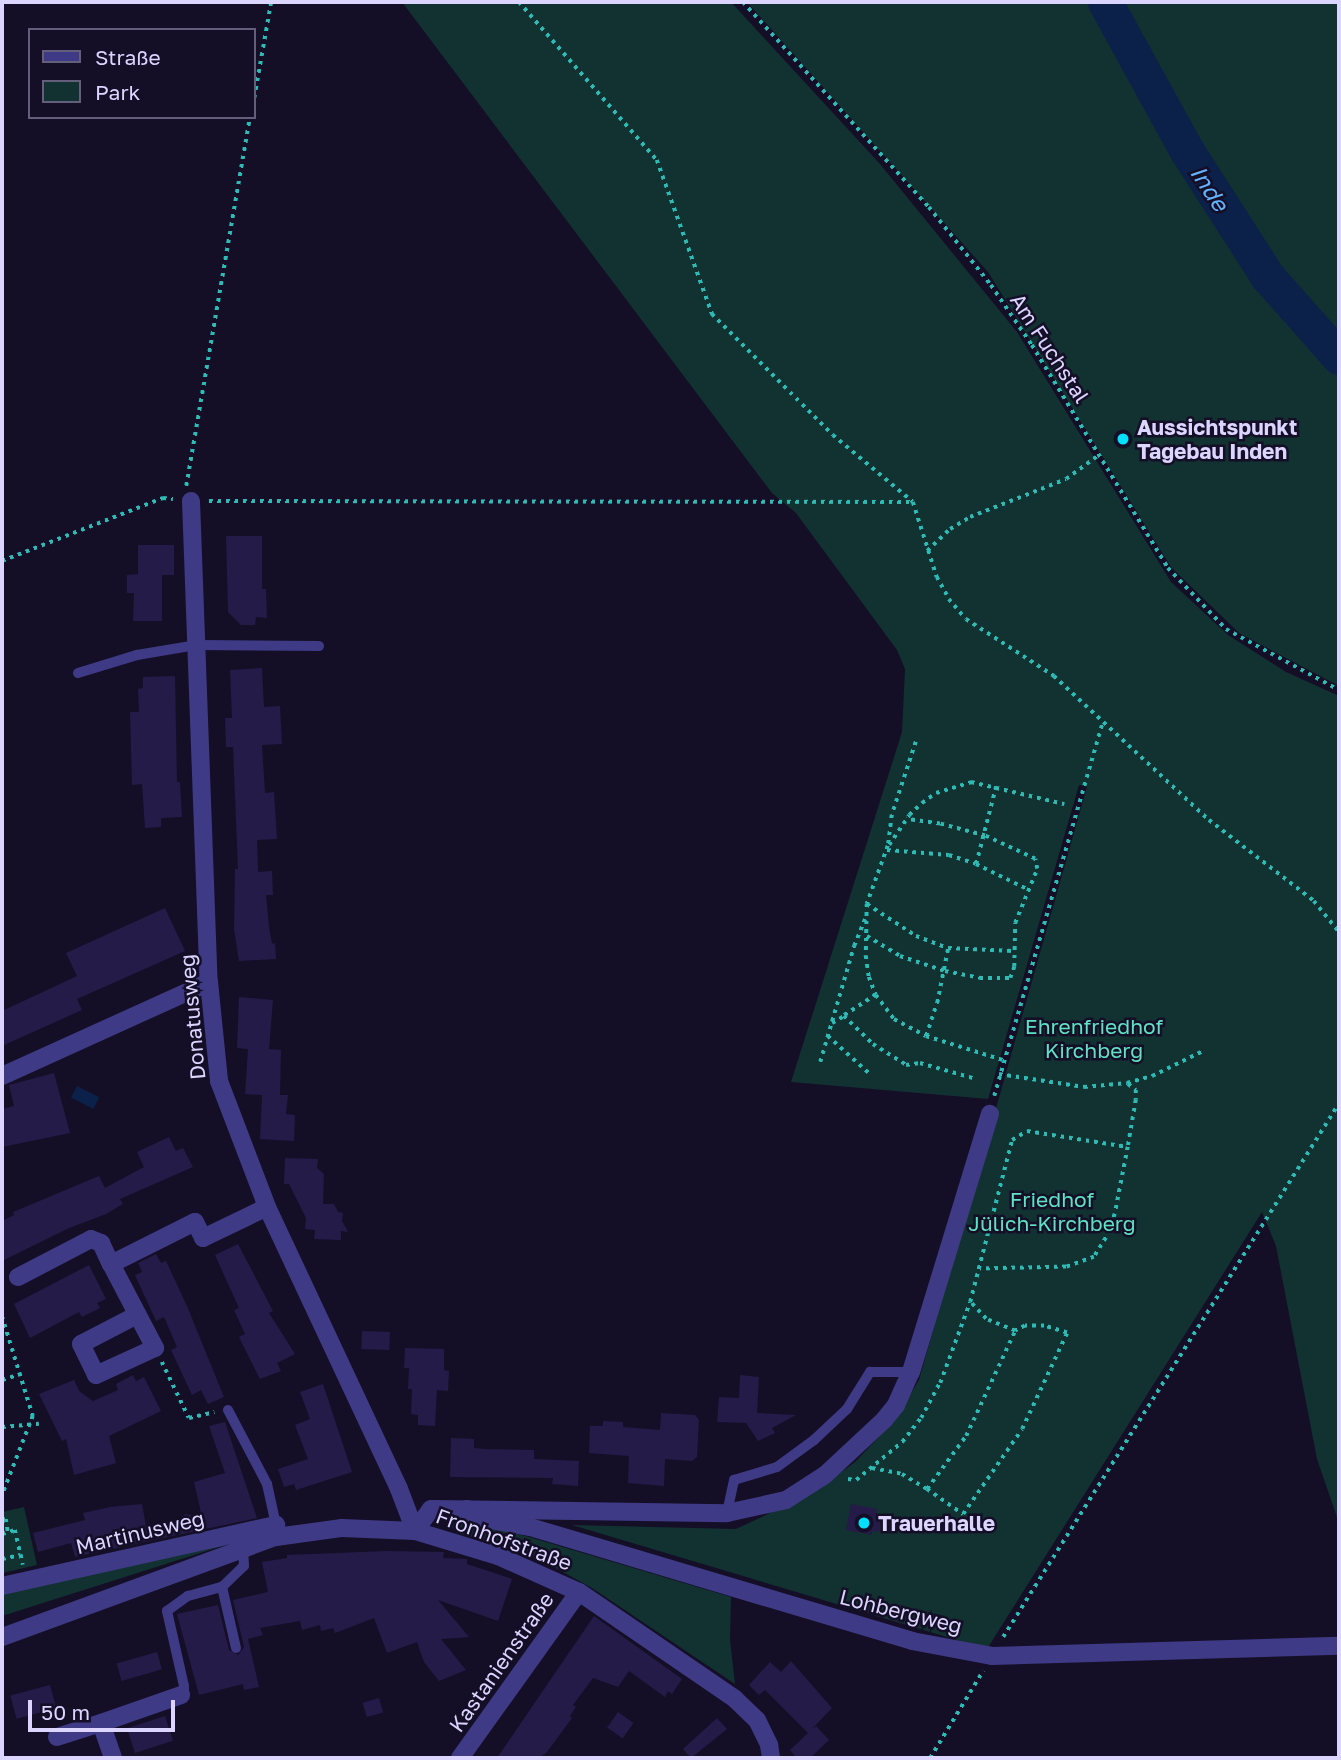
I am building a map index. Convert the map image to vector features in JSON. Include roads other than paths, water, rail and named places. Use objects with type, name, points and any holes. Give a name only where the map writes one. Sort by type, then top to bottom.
[{"type":"street","name":"Donatusweg","points":[[191,501],[209,982],[219,1082],[267,1207],[399,1489],[415,1531]]},
{"type":"street","points":[[2,1076],[209,982]]},
{"type":"street","name":"Lohbergweg","points":[[415,1531],[430,1509],[727,1513],[786,1500],[825,1475],[884,1420],[896,1405],[911,1372],[990,1114]]},
{"type":"street","points":[[111,1264],[195,1222],[203,1238],[267,1207]]},
{"type":"street","points":[[18,1277],[91,1239],[101,1243],[155,1348],[96,1376],[81,1345],[137,1315]]},
{"type":"street","name":"Lohbergweg","points":[[467,1509],[479,1518],[530,1528],[912,1641],[992,1656],[1339,1646]]},
{"type":"street","name":"Fronhofstraße","points":[[2,1637],[243,1549],[276,1531],[342,1528],[415,1531],[498,1556],[579,1592],[734,1699],[757,1720],[769,1745],[771,1758]]},
{"type":"street","name":"Martinusweg","points":[[2,1586],[276,1531]]},
{"type":"street","name":"Kastanienstraße","points":[[460,1758],[579,1592]]},
{"type":"street","points":[[57,1737],[181,1695]]},
{"type":"street","points":[[101,1723],[113,1758]]},
{"type":"lane","points":[[78,673],[137,655],[197,645],[319,646]]},
{"type":"lane","points":[[727,1513],[734,1480],[777,1467],[814,1440],[847,1409],[870,1372],[911,1372]]},
{"type":"lane","points":[[228,1409],[267,1484],[276,1531]]},
{"type":"lane","points":[[181,1695],[184,1693],[184,1686],[167,1611],[188,1596],[222,1587],[244,1566],[243,1549]]},
{"type":"lane","points":[[222,1587],[236,1648]]},
{"type":"water","points":[[77,1086],[99,1097],[93,1109],[71,1098]]},
{"type":"waterway","name":"Inde","points":[[1105,2],[1187,151],[1268,277],[1339,357]]},
{"type":"place","name":"Aussichtspunkt Tagebau Inden","points":[[1123,439]]},
{"type":"place","name":"Trauerhalle","points":[[864,1523]]},
{"type":"park label","name":"Ehrenfriedhof Kirchberg","points":[[1094,1038]]},
{"type":"park label","name":"Friedhof Jülich-Kirchberg","points":[[1052,1211]]}]
